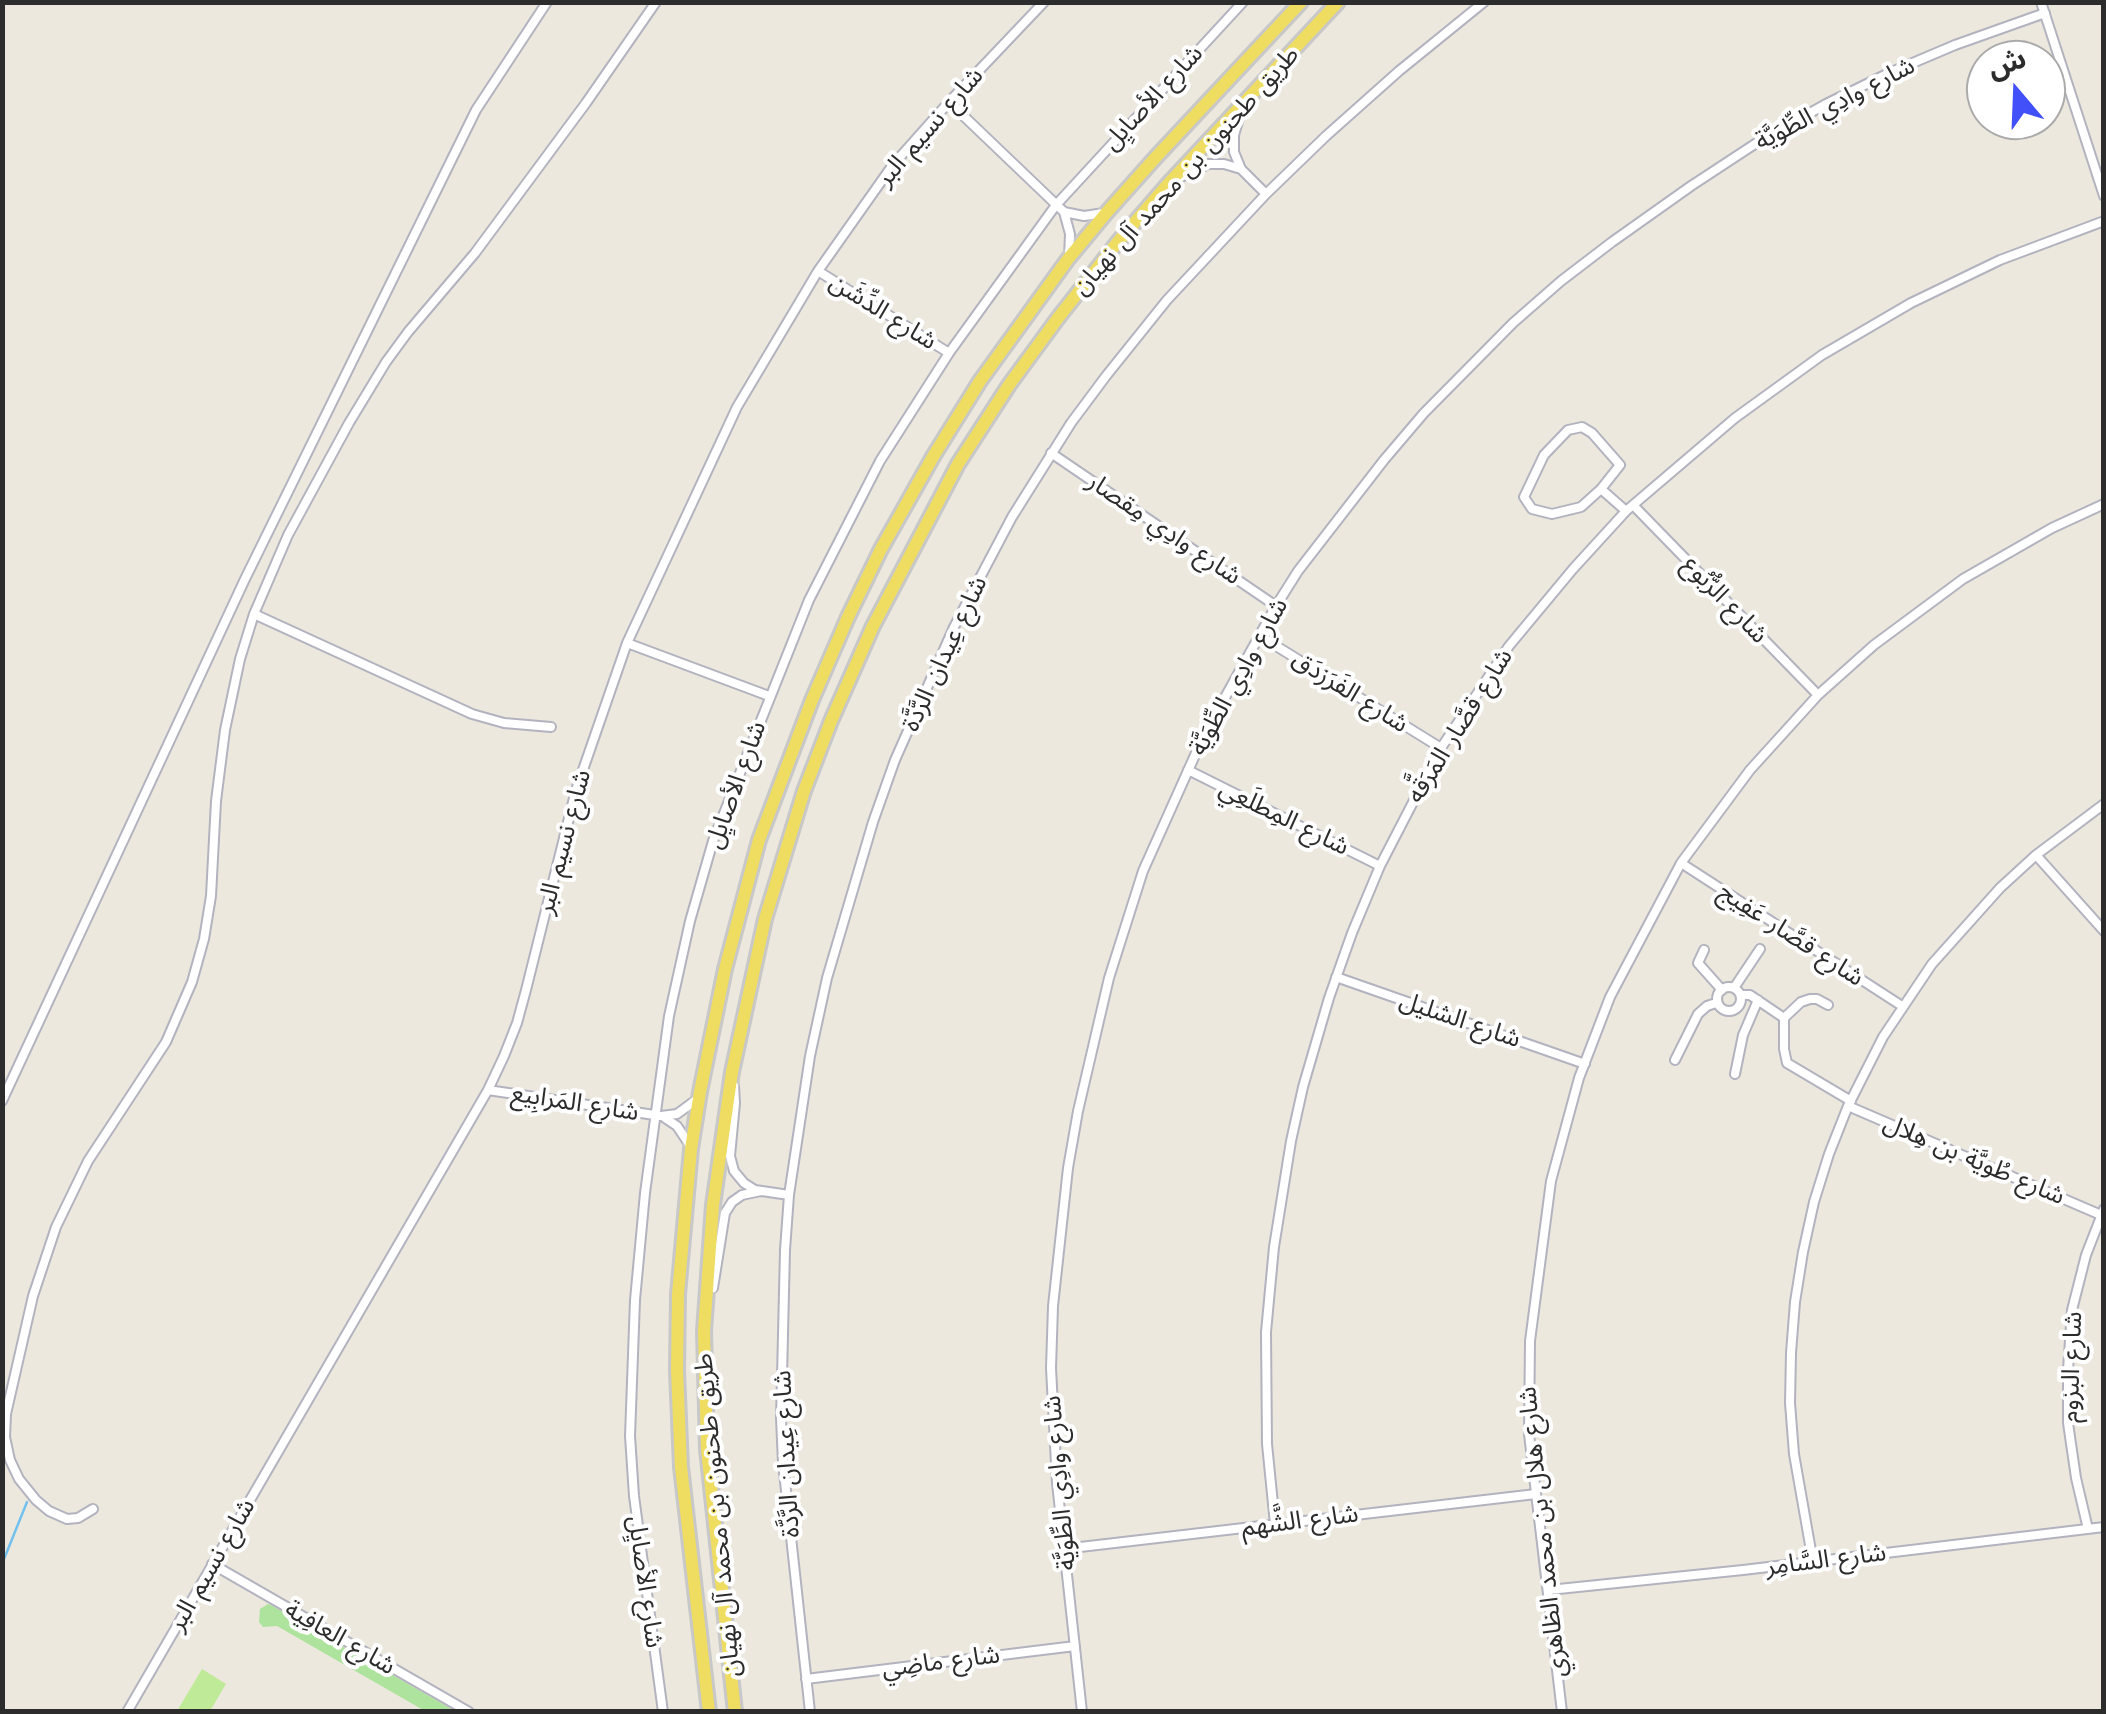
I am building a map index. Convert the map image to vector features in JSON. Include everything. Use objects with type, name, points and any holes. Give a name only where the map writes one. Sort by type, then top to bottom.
[{"type":"main road","name":"طريق طحنون بن محمد آل نهيان","points":[[709,1712],[684,1500],[678,1294],[690,1149],[700,1092],[725,969],[759,840],[848,617],[881,549],[980,381],[1107,212],[1301,2]]},
{"type":"main road","name":"طريق طحنون بن محمد آل نهيان","points":[[734,1712],[706,1432],[704,1331],[713,1204],[732,1072],[765,919],[804,791],[873,626],[958,464],[1009,386],[1082,288],[1169,183],[1338,2]]},
{"type":"street","points":[[2,1101],[245,579],[468,127],[547,2]]},
{"type":"street","points":[[93,1509],[84,1516],[67,1519],[36,1500],[10,1460],[6,1414],[33,1296],[56,1227],[88,1161],[166,1042],[192,982],[211,896],[225,730],[254,614],[294,524],[381,370],[586,104],[656,2]]},
{"type":"street","name":"شارع نسيم البر","points":[[127,1712],[488,1090],[517,1023],[576,790],[627,643],[737,407],[818,271],[892,166],[1044,2]]},
{"type":"street","name":"شارع الأصايِل","points":[[663,1712],[640,1554],[630,1436],[636,1300],[645,1193],[669,1016],[713,842],[824,568],[880,462],[949,354],[1056,205],[1242,2]]},
{"type":"street","name":"شارع عِيدان الرَّدَّة","points":[[810,1712],[781,1418],[789,1195],[810,1056],[827,978],[895,760],[954,628],[1012,517],[1051,453],[1106,376],[1167,300],[1266,194],[1399,70],[1484,2]]},
{"type":"street","points":[[2041,2],[2104,196]]},
{"type":"street","name":"شارع وادِي الطِّوَيَّة","points":[[1082,1712],[1056,1483],[1051,1368],[1053,1306],[1068,1168],[1109,978],[1143,871],[1204,735],[1276,606],[1298,571],[1424,413],[1513,323],[1599,252],[1758,142],[1826,104],[1922,59],[2044,13]]},
{"type":"street","points":[[949,102],[1064,212],[1084,216],[1107,212]]},
{"type":"street","points":[[1240,169],[1233,144],[1243,104]]},
{"type":"street","points":[[1169,183],[1208,164],[1224,164],[1240,169],[1266,194]]},
{"type":"street","points":[[1064,212],[1070,234],[1068,260]]},
{"type":"street","name":"شارع قصَّار المَرَقَّه","points":[[1275,1524],[1268,1462],[1266,1332],[1280,1200],[1299,1105],[1336,977],[1380,866],[1441,748],[1509,646],[1573,570],[1630,508],[1734,418],[1822,355],[1953,282],[2104,220]]},
{"type":"street","name":"شارع الدِّشَن","points":[[818,271],[949,354]]},
{"type":"street","points":[[1582,427],[1620,466],[1601,489],[1581,507],[1552,514],[1532,508],[1524,496],[1544,455],[1568,430],[1582,427]]},
{"type":"street","name":"شارع وادِي مِقصار","points":[[1051,453],[1276,606]]},
{"type":"street","name":"شارع الرُّبُوع","points":[[1601,489],[1630,508],[1818,694]]},
{"type":"street","name":"شارع هلال بن محمد الظاهري","points":[[1562,1712],[1528,1403],[1533,1310],[1550,1181],[1570,1107],[1610,997],[1680,863],[1750,770],[1818,694],[1874,645],[1962,579],[2052,528],[2104,504]]},
{"type":"street","points":[[254,614],[472,714],[504,723],[552,727]]},
{"type":"street","name":"شارع الفَرَزدَق","points":[[1260,636],[1441,748]]},
{"type":"street","points":[[627,643],[769,696]]},
{"type":"street","name":"شارع المِطلَعِي","points":[[1188,770],[1380,866]]},
{"type":"street","points":[[1812,1562],[1794,1454],[1791,1353],[1806,1235],[1830,1154],[1874,1054],[1932,964],[2000,888],[2036,855],[2104,804]]},
{"type":"street","points":[[2036,855],[2104,931]]},
{"type":"street","name":"شارع قصَّار عَفِيج","points":[[1680,863],[1902,1006]]},
{"type":"street","points":[[1760,949],[1738,991],[1741,1003],[1730,1012],[1724,1010],[1716,1003],[1716,996],[1730,986],[1738,991],[1758,1000],[1784,1018],[1800,1002],[1810,999],[1828,1005]]},
{"type":"street","points":[[1704,950],[1698,962],[1722,990]]},
{"type":"street","name":"شارع الشليل","points":[[1336,977],[1585,1064]]},
{"type":"street","points":[[1735,1074],[1743,1035],[1758,1000]]},
{"type":"street","points":[[1675,1060],[1698,1014],[1716,1003]]},
{"type":"street","name":"شارع طُويَّة بن هِلال","points":[[1784,1018],[1787,1063],[1850,1104],[2102,1212]]},
{"type":"street","points":[[732,1072],[735,1094],[731,1164],[744,1183],[762,1192]]},
{"type":"street","name":"شارع المَرابِيع","points":[[488,1090],[658,1116],[677,1126],[690,1149]]},
{"type":"street","name":"شارع المَرابِيع","points":[[658,1116],[685,1110],[700,1092]]},
{"type":"street","points":[[704,1331],[711,1310],[725,1212],[742,1195],[789,1195]]},
{"type":"street","name":"شارع البزوم","points":[[2088,1529],[2068,1423],[2068,1370],[2072,1310],[2102,1212]]},
{"type":"street","name":"شارع الشَّهم","points":[[1064,1548],[1536,1494]]},
{"type":"street","name":"شارع السَّامِر","points":[[1549,1590],[2104,1527]]},
{"type":"street","name":"شارع العافِية","points":[[212,1564],[469,1712]]},
{"type":"street","name":"شارع ماضِي","points":[[806,1678],[1075,1646]]},
{"type":"green space","points":[[268,1604],[455,1711],[425,1711],[277,1626],[263,1627],[259,1622],[260,1609]]},
{"type":"green space","points":[[202,1669],[226,1684],[210,1711],[177,1711]]},
{"type":"waterway","points":[[2,1564],[27,1502]]}]
